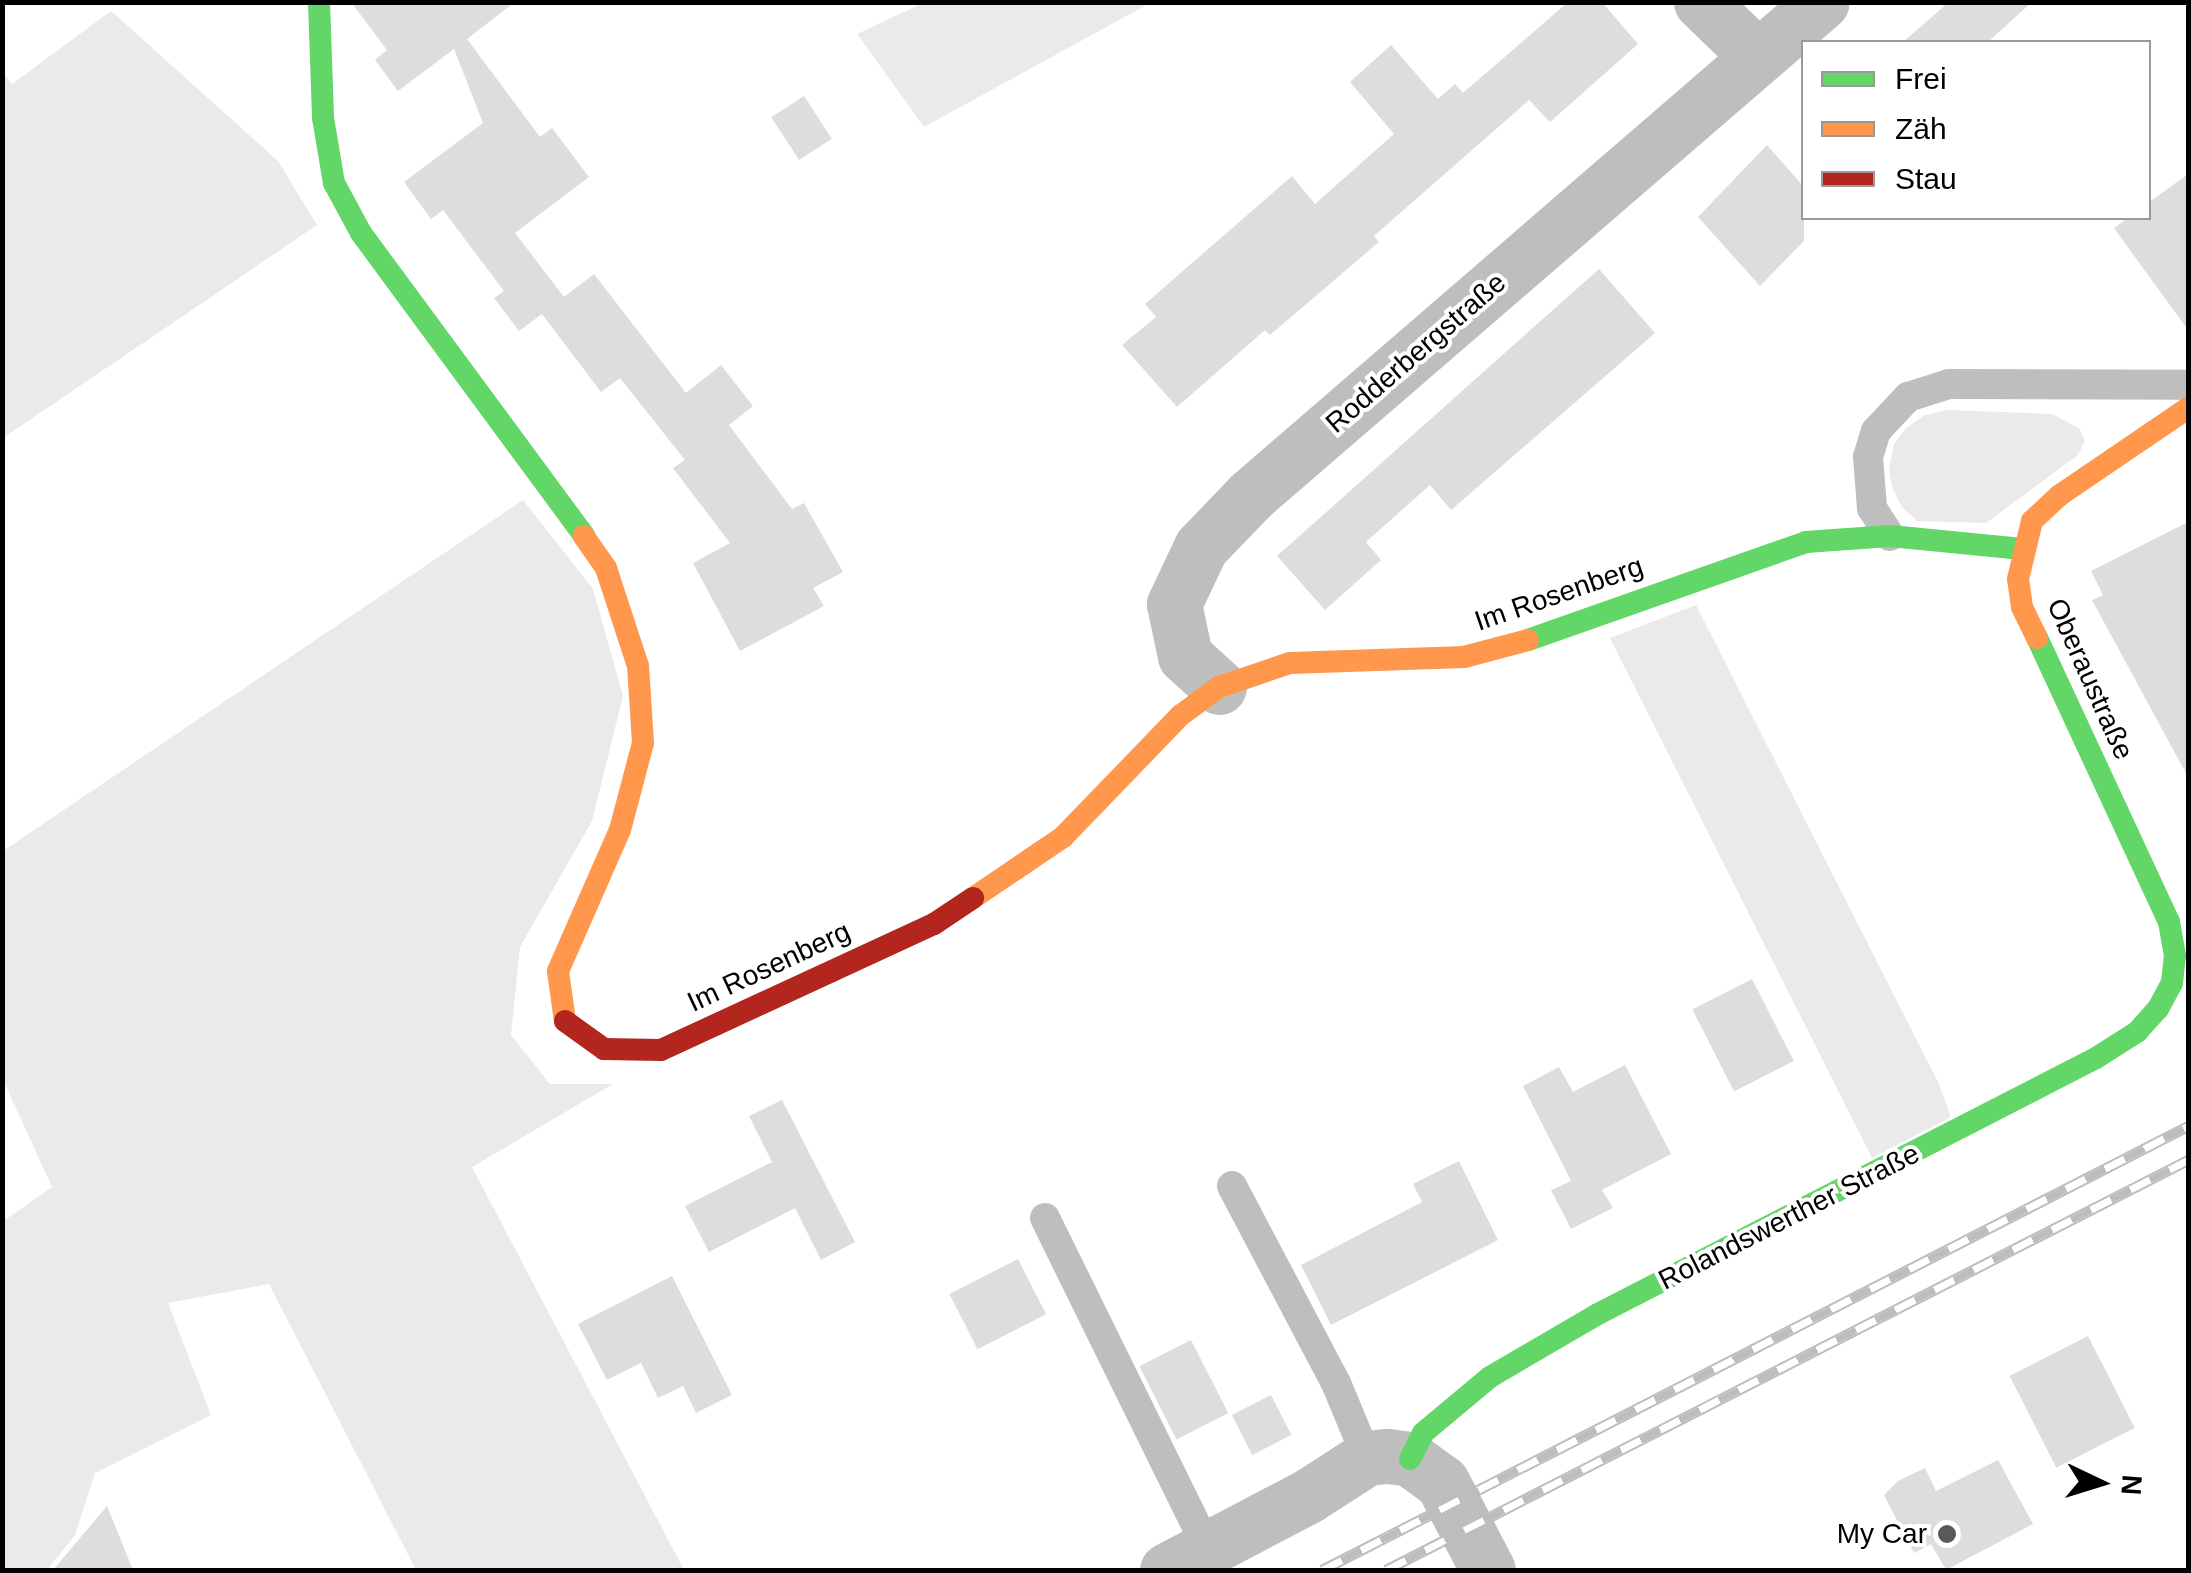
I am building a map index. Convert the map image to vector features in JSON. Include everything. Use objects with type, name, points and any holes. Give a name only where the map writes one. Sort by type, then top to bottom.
[{"type":"street","name":"Im Rosenberg","points":[[319,2],[323,118],[334,183],[361,233],[542,474],[606,568],[638,666],[644,743],[620,830],[558,971],[566,1025],[604,1048],[661,1050],[934,924],[1063,836],[1180,716],[1219,687],[1290,664],[1464,657],[1537,638],[1690,580],[1806,542],[1890,536],[2022,549]]},
{"type":"street","points":[[1700,2],[1758,57]]},
{"type":"street","name":"Rodderbergstraße","points":[[1219,687],[1185,656],[1174,604],[1201,547],[1251,495],[1822,2]]},
{"type":"street","name":"Oberaustraße","points":[[2172,983],[2175,956],[2169,922],[2022,607],[2018,579],[2022,549],[2032,521],[2060,495],[2188,408]]},
{"type":"street","name":"Rolandswerther Straße","points":[[1188,1560],[1388,1458],[1490,1377],[1598,1314],[2096,1058],[2138,1032],[2172,983]]},
{"type":"street","points":[[1388,1458],[1442,1482],[1488,1570]]},
{"type":"lane","points":[[1890,536],[1872,508],[1868,457],[1876,431],[1908,397],[1949,384],[2188,385]]},
{"type":"lane","points":[[1232,1186],[1336,1382],[1388,1458]]},
{"type":"lane","points":[[1045,1218],[1188,1560]]},
{"type":"shaded area","points":[[923,3],[1150,3],[924,127],[857,34]]},
{"type":"shaded area","points":[[111,11],[278,161],[317,225],[3,438],[3,73],[12,84]]},
{"type":"shaded area","points":[[1947,410],[2052,414],[2079,428],[2085,441],[2078,455],[1986,523],[1917,521],[1901,506],[1892,487],[1889,468],[1894,444],[1906,428],[1925,415]]},
{"type":"shaded area","points":[[523,500],[593,589],[623,696],[592,821],[520,947],[511,1035],[550,1084],[613,1084],[472,1167],[684,1570],[416,1570],[269,1284],[168,1303],[211,1415],[95,1473],[75,1535],[47,1570],[3,1570],[2,1222],[52,1187],[3,1080],[3,851]]},
{"type":"shaded area","points":[[1696,605],[1939,1084],[1951,1117],[1872,1158],[1610,638]]},
{"type":"building","points":[[351,2],[515,2],[467,39],[540,137],[552,128],[589,177],[515,233],[564,297],[594,274],[686,393],[721,365],[753,406],[729,425],[792,509],[804,503],[843,572],[813,588],[824,606],[740,651],[693,563],[730,543],[673,468],[685,460],[620,378],[601,392],[542,314],[519,331],[494,298],[504,291],[443,210],[431,219],[404,182],[483,123],[454,49],[398,91],[375,60],[387,50]]},
{"type":"building","points":[[1568,2],[1602,2],[1638,44],[1550,122],[1529,100],[1374,236],[1379,242],[1270,335],[1265,330],[1177,407],[1122,345],[1156,317],[1145,304],[1292,176],[1315,204],[1394,134],[1350,82],[1391,45],[1438,99],[1455,84],[1463,93]]},
{"type":"building","points":[[1949,2],[2032,2],[1990,40],[1905,40]]},
{"type":"building","points":[[804,96],[832,139],[799,160],[771,117]]},
{"type":"building","points":[[1767,145],[1801,184],[1804,241],[1760,286],[1698,217]]},
{"type":"building","points":[[2188,174],[2188,330],[2114,228],[2125,220],[2151,220],[2151,201]]},
{"type":"building","points":[[1599,269],[1655,333],[1451,510],[1430,485],[1366,542],[1381,560],[1325,610],[1277,556]]},
{"type":"building","points":[[2188,522],[2188,777],[2092,600],[2103,595],[2091,571]]},
{"type":"building","points":[[1752,979],[1794,1061],[1734,1091],[1692,1009]]},
{"type":"building","points":[[1625,1065],[1671,1154],[1602,1190],[1613,1208],[1571,1229],[1551,1190],[1571,1181],[1523,1086],[1559,1067],[1573,1092]]},
{"type":"building","points":[[782,1100],[855,1242],[821,1260],[795,1208],[709,1252],[685,1206],[772,1162],[749,1116]]},
{"type":"building","points":[[1459,1161],[1498,1240],[1331,1325],[1301,1265],[1422,1202],[1413,1184]]},
{"type":"building","points":[[1018,1259],[1046,1314],[978,1349],[949,1294]]},
{"type":"building","points":[[672,1276],[732,1395],[696,1413],[683,1386],[658,1398],[641,1363],[607,1380],[578,1324]]},
{"type":"building","points":[[2088,1336],[2135,1428],[2056,1468],[2010,1376]]},
{"type":"building","points":[[1191,1340],[1228,1413],[1177,1439],[1139,1366]]},
{"type":"building","points":[[1271,1395],[1291,1435],[1252,1455],[1232,1415]]},
{"type":"building","points":[[1998,1460],[2033,1524],[1946,1570],[1931,1544],[1914,1553],[1884,1495],[1898,1481],[1925,1468],[1936,1491]]},
{"type":"building","points":[[107,1506],[133,1570],[53,1570]]},
{"type":"railway","points":[[1322,1570],[2188,1126]]},
{"type":"railway","points":[[1386,1570],[2188,1160]]},
{"type":"traffic: fast","points":[[319,2],[323,118],[334,183],[361,233],[584,536]]},
{"type":"traffic: fast","points":[[1528,640],[1806,542],[1890,536],[2022,549]]},
{"type":"traffic: fast","points":[[1410,1459],[1423,1433],[1490,1377],[1598,1314],[2096,1058],[2137,1032],[2158,1009],[2172,983],[2175,956],[2169,922],[2037,638]]},
{"type":"traffic: slow","points":[[2037,638],[2022,607],[2018,579],[2032,521],[2060,495],[2188,408]]},
{"type":"traffic: slow","points":[[565,1021],[558,971],[620,830],[643,743],[638,666],[606,568],[584,536]]},
{"type":"traffic: slow","points":[[973,898],[1063,837],[1181,715],[1219,687],[1290,663],[1464,657],[1528,640]]},
{"type":"traffic: jam","points":[[565,1021],[604,1049],[661,1050],[934,924],[973,898]]},
{"type":"place","name":"My Car","points":[[1947,1534]]}]
